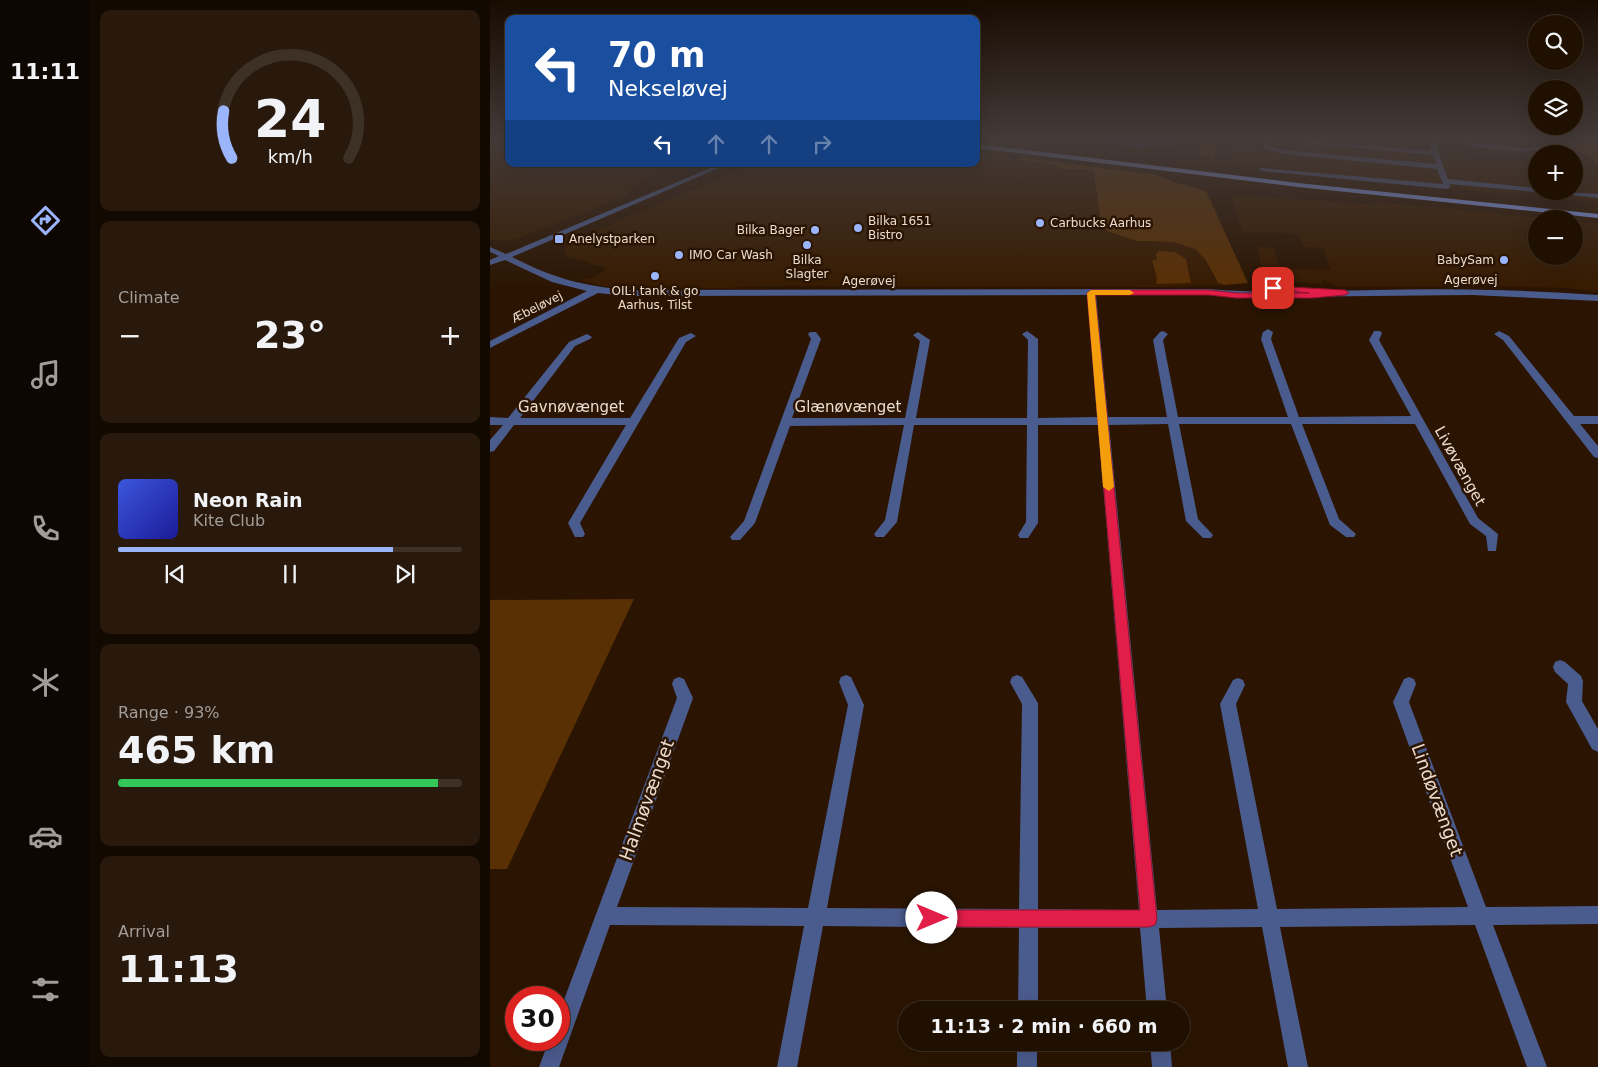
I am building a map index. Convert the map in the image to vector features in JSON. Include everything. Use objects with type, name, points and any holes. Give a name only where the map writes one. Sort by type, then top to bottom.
[{"type":"main road","points":[[1335,189],[1598,216]]},
{"type":"main road","points":[[1382,189],[1598,210]]},
{"type":"street","points":[[492,252],[647,189]]},
{"type":"street","points":[[490,263],[666,189]]},
{"type":"street","points":[[1583,194],[1598,196]]},
{"type":"street","name":"Agerøvej","points":[[492,252],[549,277],[596,290],[628,294],[1209,292],[1236,295],[1312,295],[1345,293],[1507,293],[1598,298]]},
{"type":"street","name":"Æbeløvej","points":[[490,345],[596,290]]},
{"type":"street","points":[[1091,293],[1156,1001]]},
{"type":"street","points":[[1268,332],[1266,339],[1334,522],[1350,534]]},
{"type":"street","name":"Livøvænget","points":[[1377,333],[1374,340],[1474,521],[1492,534],[1492,547]]},
{"type":"street","name":"Glænøvænget","points":[[736,537],[750,523],[816,339],[813,334]]},
{"type":"street","points":[[1024,535],[1032,523],[1033,339],[1027,334]]},
{"type":"street","points":[[1162,334],[1158,340],[1192,521],[1207,535]]},
{"type":"street","points":[[1499,334],[1506,338],[1598,454]]},
{"type":"street","name":"Glænøvænget","points":[[880,534],[891,522],[925,340],[918,335]]},
{"type":"street","name":"Gavnøvænget","points":[[580,534],[574,523],[682,340],[691,336]]},
{"type":"street","name":"Gavnøvænget","points":[[490,448],[572,344],[588,337]]},
{"type":"street","name":"Livøvænget","points":[[1102,421],[1417,420]]},
{"type":"street","points":[[1572,420],[1598,420]]},
{"type":"street","name":"Glænøvænget","points":[[786,422],[1102,421]]},
{"type":"street","name":"Gavnøvænget","points":[[490,422],[633,422]]},
{"type":"street","points":[[1560,667],[1576,681],[1574,702],[1598,744]]},
{"type":"street","points":[[788,1067],[856,705],[846,682]]},
{"type":"street","points":[[1017,682],[1030,703],[1028,1001]]},
{"type":"street","name":"Halmøvænget","points":[[570,1010],[685,698],[679,684]]},
{"type":"street","name":"Lindøvænget","points":[[1408,684],[1401,702],[1537,1067]]},
{"type":"street","points":[[1238,686],[1228,704],[1298,1067]]},
{"type":"street","points":[[604,916],[1149,919],[1598,915]]},
{"type":"street","name":"Halmøvænget","points":[[549,1067],[555,1051]]},
{"type":"street","points":[[1027,1051],[1027,1067]]},
{"type":"street","points":[[1161,1051],[1162,1067]]},
{"type":"shaded area","points":[[490,189],[630,189],[627,196],[517,239],[508,241],[490,239]]},
{"type":"shaded area","points":[[694,189],[1097,189],[1101,224],[1143,242],[1173,242],[1195,249],[1201,254],[1221,285],[1155,287],[764,286],[732,288],[622,288],[598,285],[581,280],[595,277],[604,271],[605,268],[569,257],[564,252],[567,244]]},
{"type":"shaded area","points":[[1096,189],[1198,189],[1206,191],[1248,283],[1224,285],[1218,283],[1205,259],[1195,249],[1173,242],[1137,241],[1107,231],[1101,224]]},
{"type":"shaded area","points":[[1454,189],[1528,189],[1528,196]]},
{"type":"shaded area","points":[[1583,189],[1598,189],[1598,202],[1576,200],[1583,200]]},
{"type":"shaded area","points":[[1232,195],[1377,205],[1378,202],[1528,217],[1528,265],[1583,265],[1583,222],[1598,223],[1598,292],[1566,288],[1494,286],[1336,287],[1333,283],[1322,280],[1323,284],[1263,280],[1258,246],[1273,248],[1280,268],[1331,270],[1323,248],[1303,247],[1298,234],[1242,232]]},
{"type":"shaded area","points":[[1159,251],[1175,252],[1186,259],[1191,283],[1156,284],[1157,278],[1152,260],[1157,260],[1156,254]]},
{"type":"shaded area","points":[[634,599],[507,869],[490,869],[490,600]]},
{"type":"slow traffic","points":[[1109,487],[1091,293],[1130,293]]},
{"type":"place","name":"Carbucks Aarhus","points":[[1040,223]]},
{"type":"place","name":"Bilka 1651 Bistro","points":[[858,228]]},
{"type":"place","name":"Bilka Bager","points":[[815,230]]},
{"type":"place","name":"Anelystparken","points":[[559,239]]},
{"type":"place","name":"Bilka Slagter","points":[[807,245]]},
{"type":"place","name":"IMO Car Wash","points":[[679,255]]},
{"type":"place","name":"BabySam","points":[[1504,260]]},
{"type":"place","name":"OIL! tank & go Aarhus, Tilst","points":[[655,276]]},
{"type":"route","points":[[932,918],[1149,919],[1091,293],[1209,292],[1236,295],[1345,293],[1273,288]]}]
